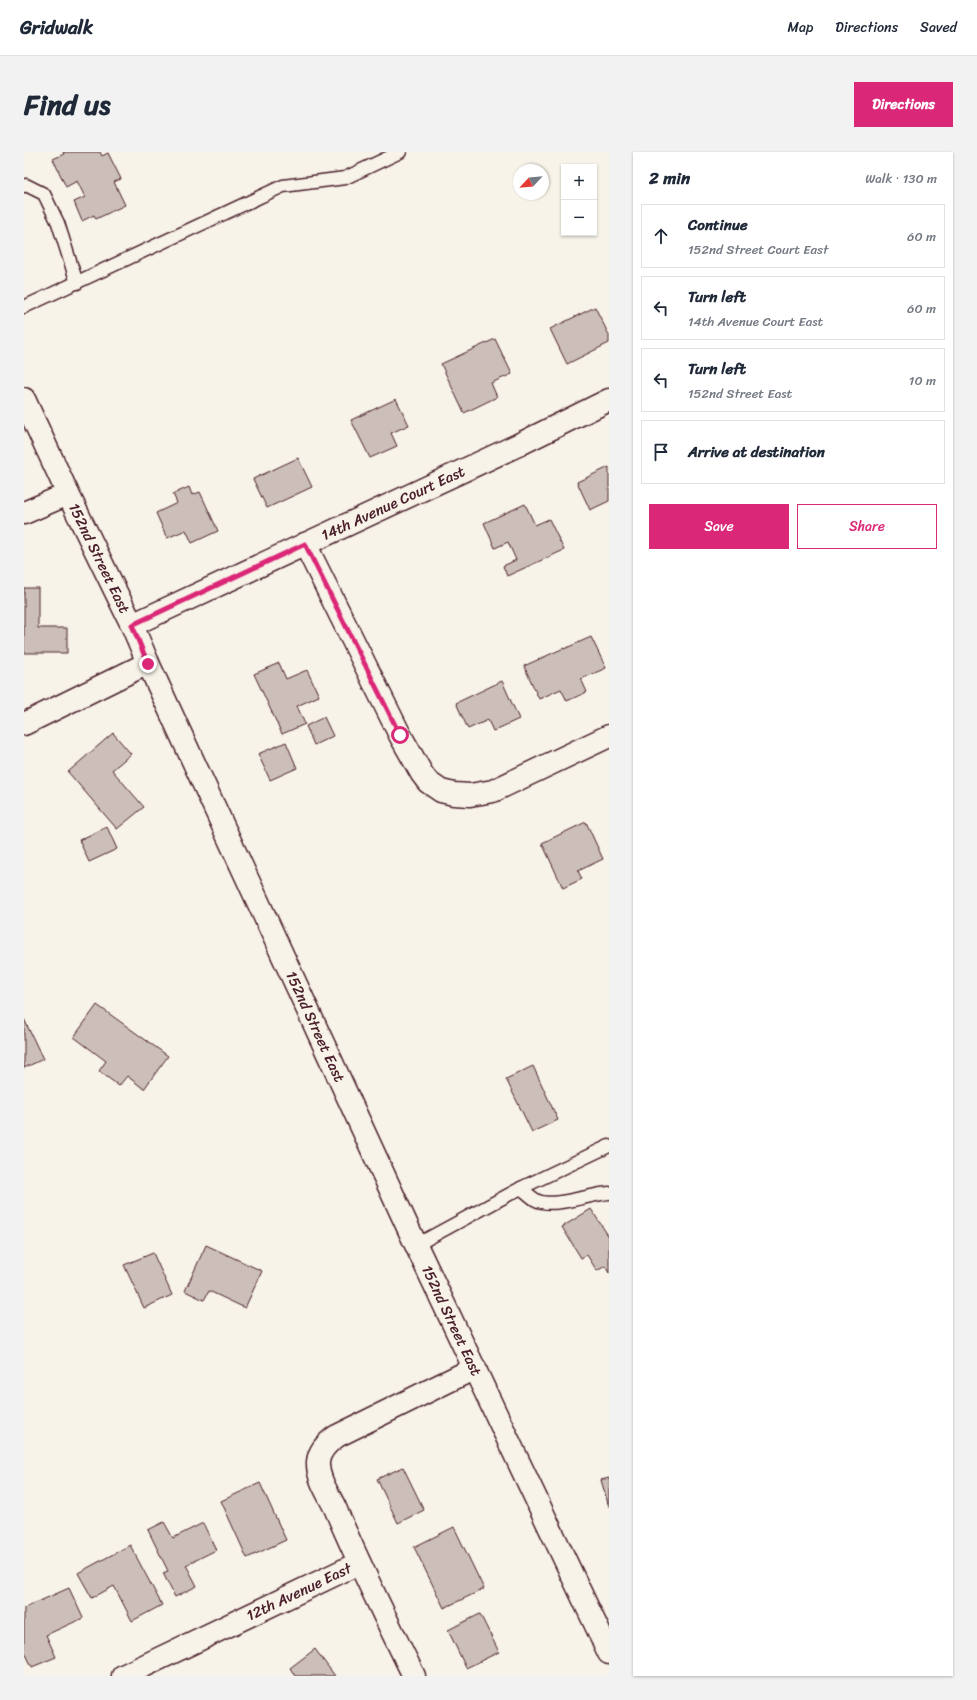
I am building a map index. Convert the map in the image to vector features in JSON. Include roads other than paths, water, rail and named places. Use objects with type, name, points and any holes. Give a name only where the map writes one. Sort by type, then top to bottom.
[{"type":"street","name":"152nd Street East","points":[[24,399],[68,494],[132,625],[148,664],[416,1245],[609,1653]]},
{"type":"street","name":"14th Avenue Court East","points":[[132,625],[518,445],[609,400]]},
{"type":"street","points":[[24,513],[68,494]]},
{"type":"street","points":[[305,544],[397,728],[422,774],[428,782],[441,791],[470,795],[492,791],[609,736]]},
{"type":"street","points":[[24,724],[148,664]]},
{"type":"street","name":"12th Avenue East","points":[[123,1676],[359,1563],[334,1506],[324,1488],[318,1463],[327,1443],[337,1436],[475,1368]]},
{"type":"street","points":[[359,1563],[414,1676]]},
{"type":"lane","points":[[24,307],[284,186],[345,178],[400,152]]},
{"type":"lane","points":[[24,186],[26,185],[44,194],[58,223],[77,283]]},
{"type":"lane","points":[[416,1245],[521,1188],[609,1146]]},
{"type":"lane","points":[[521,1188],[537,1201],[553,1203],[600,1193],[609,1193]]}]
